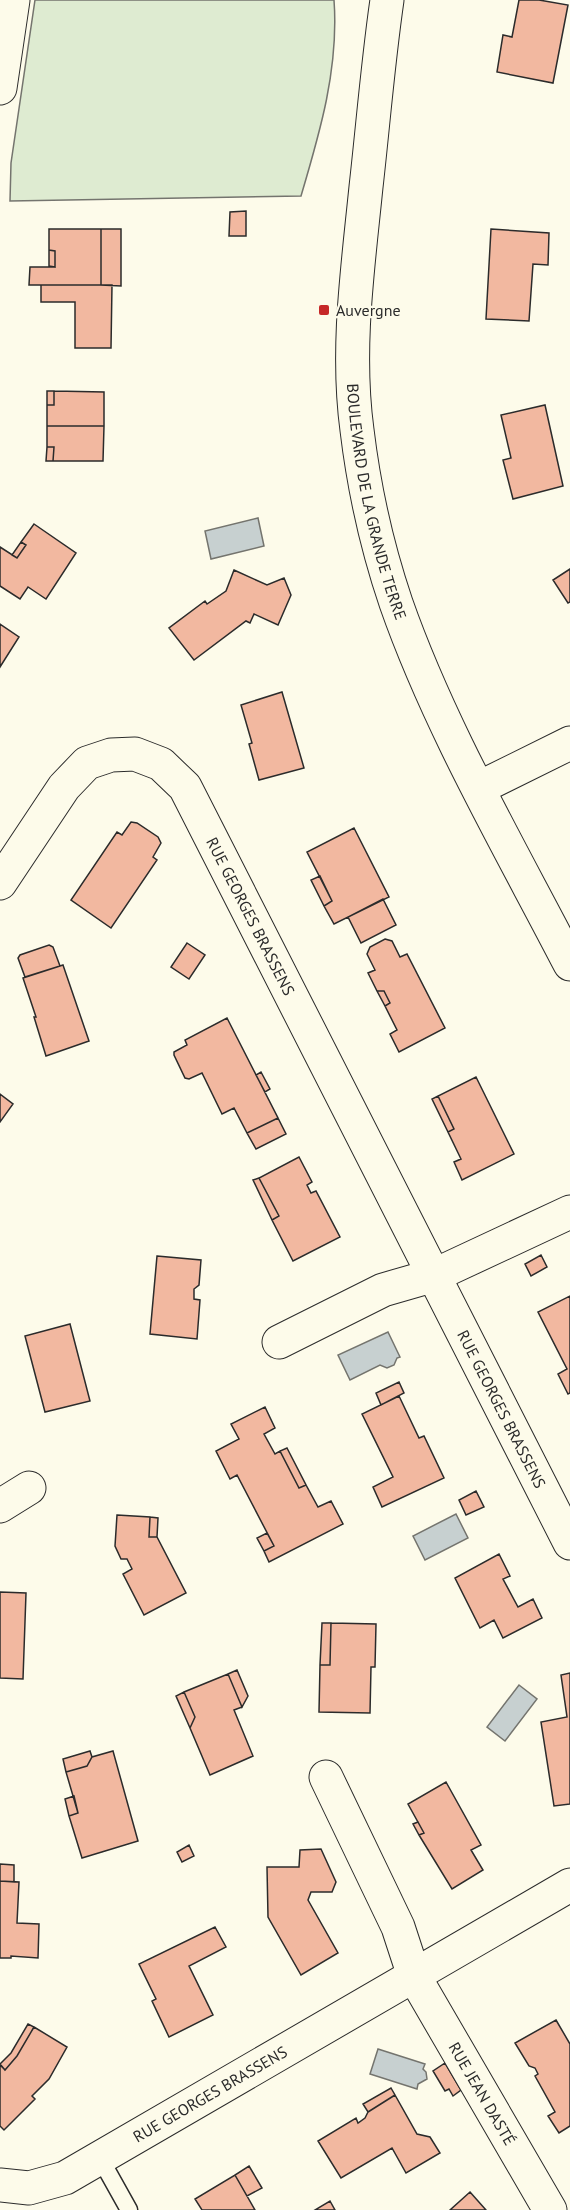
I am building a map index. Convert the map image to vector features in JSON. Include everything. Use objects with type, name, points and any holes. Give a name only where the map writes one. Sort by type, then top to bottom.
[{"type":"street","points":[[0,87],[13,0]]},
{"type":"street","name":"BOULEVARD DE LA GRANDE TERRE","points":[[383,6],[353,314],[356,428],[380,547],[397,603],[426,677],[479,788],[570,964]]},
{"type":"street","points":[[479,788],[570,743]]},
{"type":"street","name":"RUE GEORGES BRASSENS","points":[[0,883],[64,787],[87,763],[111,755],[135,754],[160,764],[185,787],[570,1543]]},
{"type":"street","points":[[279,1342],[383,1290],[435,1275],[570,1212]]},
{"type":"street","points":[[0,1506],[28,1488]]},
{"type":"street","points":[[326,1778],[398,1927],[414,1976]]},
{"type":"street","name":"RUE GEORGES BRASSENS","points":[[0,2185],[29,2188],[65,2178],[570,1885]]},
{"type":"street","name":"RUE JEAN DASTÉ","points":[[414,1976],[550,2210]]},
{"type":"lane","points":[[100,2158],[129,2210]]},
{"type":"green space","points":[[35,0],[334,0],[334,50],[331,75],[321,124],[301,196],[10,201],[11,163]]},
{"type":"shaded area","points":[[258,518],[264,546],[211,559],[205,531]]},
{"type":"shaded area","points":[[388,1332],[400,1357],[394,1365],[387,1368],[380,1365],[350,1380],[338,1355]]},
{"type":"shaded area","points":[[456,1514],[468,1538],[425,1560],[413,1536]]},
{"type":"shaded area","points":[[519,1685],[537,1699],[505,1741],[487,1727]]},
{"type":"shaded area","points":[[378,2049],[425,2064],[423,2069],[427,2079],[418,2084],[417,2089],[370,2074]]},
{"type":"building","points":[[519,0],[539,0],[568,5],[553,83],[497,72],[503,35],[512,37]]},
{"type":"building","points":[[246,211],[246,236],[229,236],[230,212]]},
{"type":"building","points":[[49,229],[101,229],[101,285],[29,285],[30,267],[55,267],[55,251],[49,250]]},
{"type":"building","points":[[101,229],[121,229],[121,286],[101,285]]},
{"type":"building","points":[[491,229],[549,233],[548,265],[533,264],[529,321],[486,319]]},
{"type":"building","points":[[49,250],[55,251],[55,267],[49,266]]},
{"type":"building","points":[[41,285],[112,285],[111,348],[75,348],[75,302],[41,302]]},
{"type":"building","points":[[47,391],[54,391],[54,405],[47,405]]},
{"type":"building","points":[[54,391],[104,392],[104,426],[47,426],[47,405],[54,405]]},
{"type":"building","points":[[545,405],[563,486],[513,499],[503,460],[511,458],[501,415]]},
{"type":"building","points":[[47,426],[104,426],[103,461],[53,461],[54,447],[47,447]]},
{"type":"building","points":[[47,447],[54,447],[53,461],[46,461]]},
{"type":"building","points":[[34,524],[76,553],[46,599],[28,587],[20,599],[0,586],[0,547],[17,558],[26,545],[21,542]]},
{"type":"building","points":[[21,542],[26,545],[17,558],[12,555]]},
{"type":"building","points":[[570,569],[570,602],[568,603],[553,580]]},
{"type":"building","points":[[234,570],[267,585],[284,578],[291,595],[278,625],[254,614],[250,623],[246,621],[194,660],[169,628],[205,601],[207,604],[226,591]]},
{"type":"building","points":[[0,624],[19,637],[0,667]]},
{"type":"building","points":[[282,692],[304,768],[259,780],[249,744],[252,743],[241,705]]},
{"type":"building","points":[[131,822],[137,823],[158,837],[161,843],[153,857],[157,860],[111,928],[71,900],[117,832],[122,835]]},
{"type":"building","points":[[354,828],[389,897],[334,924],[324,906],[332,901],[307,852]]},
{"type":"building","points":[[320,876],[332,901],[324,906],[311,880]]},
{"type":"building","points":[[383,899],[396,925],[361,943],[348,917]]},
{"type":"building","points":[[385,939],[392,941],[400,957],[407,954],[445,1028],[399,1052],[390,1034],[397,1030],[385,1006],[390,1003],[384,991],[377,991],[368,973],[375,970],[367,954],[370,947]]},
{"type":"building","points":[[187,943],[205,955],[189,979],[171,967]]},
{"type":"building","points":[[49,945],[53,947],[60,966],[25,977],[18,958],[20,955]]},
{"type":"building","points":[[63,965],[89,1041],[46,1056],[23,978]]},
{"type":"building","points":[[377,991],[384,991],[390,1003],[385,1006]]},
{"type":"building","points":[[227,1018],[278,1118],[247,1133],[234,1108],[222,1114],[202,1073],[189,1079],[185,1078],[174,1055],[174,1052],[187,1045],[185,1040]]},
{"type":"building","points":[[261,1072],[270,1089],[265,1092],[256,1075]]},
{"type":"building","points":[[476,1077],[514,1154],[462,1180],[454,1162],[461,1159],[448,1132],[454,1129],[438,1096]]},
{"type":"building","points":[[0,1094],[13,1104],[0,1122]]},
{"type":"building","points":[[438,1096],[454,1129],[448,1132],[432,1099]]},
{"type":"building","points":[[278,1118],[286,1134],[256,1149],[247,1133]]},
{"type":"building","points":[[299,1157],[312,1182],[307,1185],[311,1193],[316,1191],[340,1237],[293,1261],[272,1220],[279,1216],[259,1178]]},
{"type":"building","points":[[259,1178],[279,1216],[272,1220],[253,1180]]},
{"type":"building","points":[[541,1255],[547,1267],[531,1276],[525,1264]]},
{"type":"building","points":[[157,1256],[201,1260],[199,1285],[194,1289],[194,1299],[200,1300],[197,1339],[150,1334]]},
{"type":"building","points":[[570,1296],[570,1393],[568,1394],[558,1374],[567,1369],[538,1312]]},
{"type":"building","points":[[70,1324],[90,1401],[45,1412],[25,1336]]},
{"type":"building","points":[[399,1382],[404,1393],[381,1405],[376,1393]]},
{"type":"building","points":[[399,1396],[419,1438],[424,1436],[444,1478],[382,1507],[373,1487],[393,1477],[362,1414]]},
{"type":"building","points":[[265,1407],[275,1428],[264,1434],[275,1454],[280,1451],[299,1488],[306,1485],[318,1507],[331,1501],[343,1524],[269,1562],[264,1551],[274,1546],[237,1475],[230,1479],[216,1451],[239,1439],[231,1424]]},
{"type":"building","points":[[287,1448],[306,1485],[299,1488],[280,1451]]},
{"type":"building","points":[[476,1491],[484,1507],[466,1515],[459,1500]]},
{"type":"building","points":[[117,1515],[150,1517],[149,1537],[157,1537],[186,1593],[144,1615],[123,1574],[132,1569],[127,1559],[121,1559],[115,1546]]},
{"type":"building","points":[[150,1517],[158,1518],[157,1537],[149,1537]]},
{"type":"building","points":[[267,1533],[274,1546],[264,1551],[257,1538]]},
{"type":"building","points":[[499,1554],[510,1576],[503,1579],[518,1607],[533,1599],[542,1618],[503,1638],[494,1620],[480,1628],[455,1578]]},
{"type":"building","points":[[0,1592],[26,1593],[23,1679],[0,1678]]},
{"type":"building","points":[[322,1623],[331,1623],[330,1665],[320,1665]]},
{"type":"building","points":[[331,1623],[376,1624],[375,1667],[371,1667],[370,1713],[319,1712],[320,1665],[330,1665]]},
{"type":"building","points":[[237,1670],[248,1696],[242,1707],[228,1674]]},
{"type":"building","points":[[570,1673],[570,1804],[554,1806],[541,1722],[567,1717],[561,1675]]},
{"type":"building","points":[[228,1674],[242,1707],[234,1710],[253,1756],[210,1775],[190,1728],[195,1717],[184,1692]]},
{"type":"building","points":[[184,1692],[195,1717],[190,1728],[176,1696]]},
{"type":"building","points":[[90,1751],[92,1757],[87,1766],[66,1772],[63,1759]]},
{"type":"building","points":[[113,1751],[138,1841],[82,1858],[69,1816],[78,1813],[66,1772],[87,1766],[92,1757]]},
{"type":"building","points":[[446,1782],[481,1845],[471,1850],[483,1870],[452,1889],[419,1835],[424,1833],[408,1804]]},
{"type":"building","points":[[74,1796],[78,1813],[69,1816],[65,1799]]},
{"type":"building","points":[[418,1822],[424,1833],[419,1835],[413,1824]]},
{"type":"building","points":[[189,1845],[194,1856],[182,1862],[177,1852]]},
{"type":"building","points":[[321,1849],[336,1882],[332,1892],[311,1892],[308,1900],[338,1953],[301,1975],[268,1917],[267,1867],[299,1867],[300,1850]]},
{"type":"building","points":[[0,1864],[14,1865],[14,1882],[0,1881]]},
{"type":"building","points":[[0,1881],[19,1882],[17,1923],[39,1924],[38,1958],[11,1956],[11,1958],[0,1958]]},
{"type":"building","points":[[215,1927],[226,1947],[189,1966],[213,2015],[169,2037],[152,2001],[156,1999],[139,1964]]},
{"type":"building","points":[[556,2020],[570,2044],[570,2126],[559,2133],[548,2116],[555,2112],[535,2076],[538,2074],[535,2068],[529,2066],[515,2043]]},
{"type":"building","points":[[28,2024],[34,2027],[17,2056],[5,2070],[0,2064],[11,2053]]},
{"type":"building","points":[[34,2027],[67,2047],[49,2079],[32,2096],[35,2099],[4,2130],[0,2126],[0,2065],[5,2070],[17,2056]]},
{"type":"building","points":[[445,2063],[461,2090],[453,2096],[449,2089],[445,2091],[433,2071]]},
{"type":"building","points":[[391,2088],[395,2095],[368,2112],[363,2104]]},
{"type":"building","points":[[395,2095],[417,2134],[430,2137],[440,2153],[406,2173],[392,2148],[341,2178],[318,2141],[356,2118],[358,2123],[365,2118],[368,2112]]},
{"type":"building","points":[[249,2166],[262,2188],[247,2196],[235,2175]]},
{"type":"building","points":[[235,2175],[255,2210],[202,2210],[195,2199]]},
{"type":"building","points":[[470,2192],[486,2210],[450,2210]]},
{"type":"building","points":[[330,2201],[335,2210],[315,2210]]},
{"type":"place","name":"Auvergne","points":[[324,310]]}]
